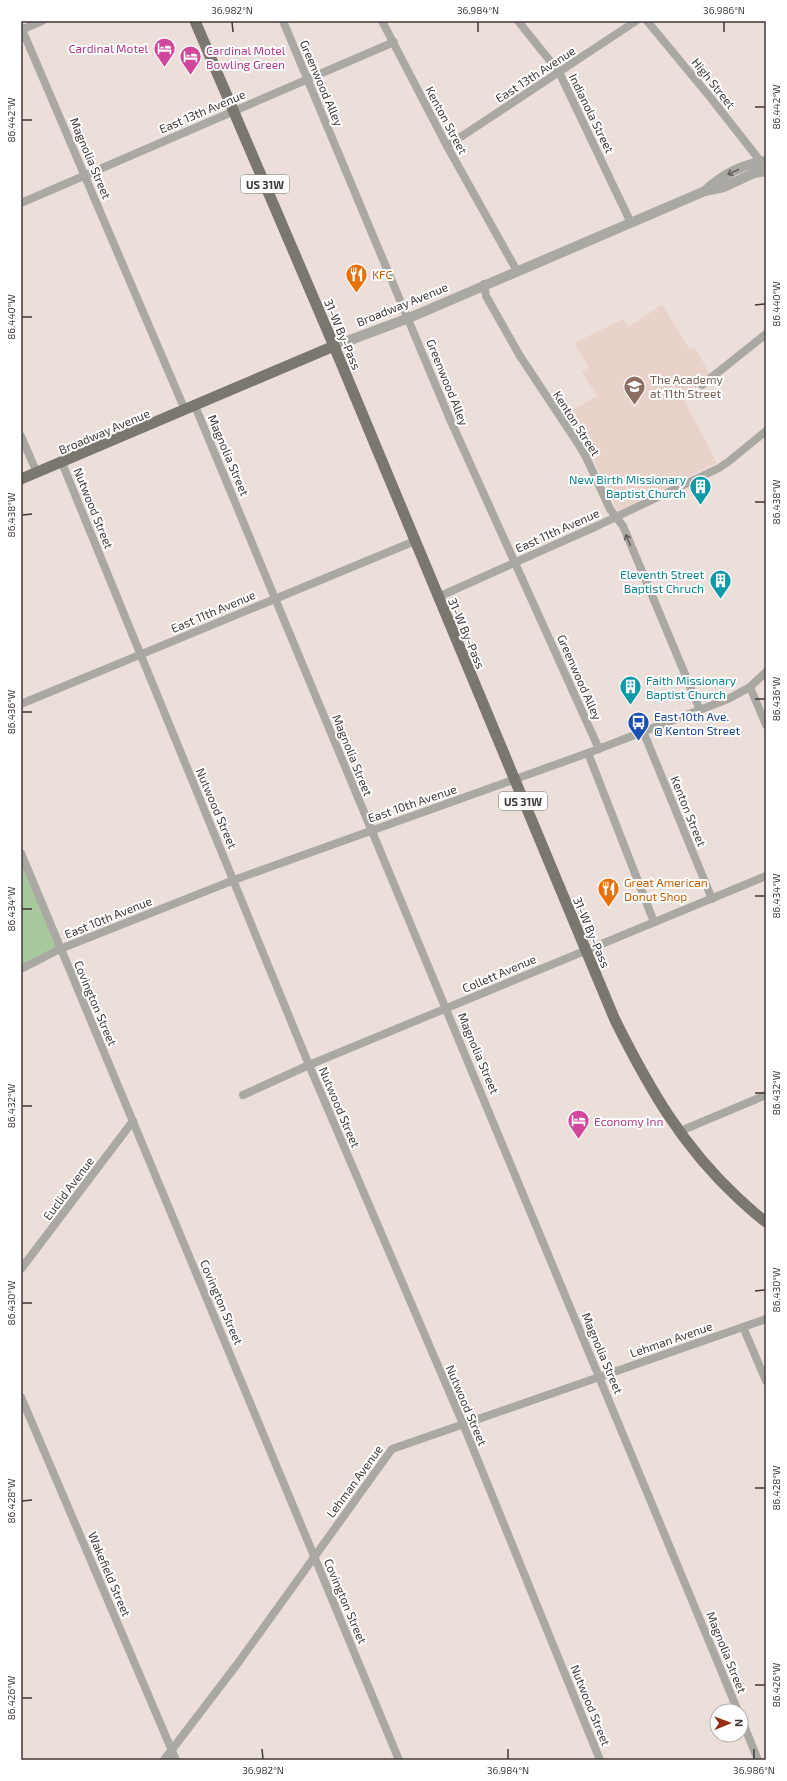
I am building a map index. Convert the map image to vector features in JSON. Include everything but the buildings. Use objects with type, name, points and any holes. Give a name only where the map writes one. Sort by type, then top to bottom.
[{"type":"main road","name":"31-W By-Pass","points":[[195,21],[334,346],[615,1020],[641,1072],[678,1132],[719,1180],[766,1222]]},
{"type":"main road","name":"Broadway Avenue","points":[[21,479],[62,463],[334,346]]},
{"type":"street","points":[[21,29],[42,21]]},
{"type":"street","name":"Greenwood Alley","points":[[283,21],[409,318],[449,417],[599,749]]},
{"type":"street","name":"Kenton Street","points":[[382,21],[447,146],[517,271]]},
{"type":"street","name":"Indianola Street","points":[[518,21],[559,72],[631,223]]},
{"type":"street","name":"East 13th Avenue","points":[[447,146],[636,21]]},
{"type":"street","name":"High Street","points":[[647,21],[764,161]]},
{"type":"street","name":"Magnolia Street","points":[[21,29],[85,174],[185,410]]},
{"type":"street","name":"East 13th Avenue","points":[[21,203],[85,174],[394,42]]},
{"type":"street","name":"Broadway Avenue","points":[[705,191],[719,178],[749,164],[764,161]]},
{"type":"street","name":"Broadway Avenue","points":[[334,346],[409,318],[484,284],[705,191],[724,187],[754,173],[766,171]]},
{"type":"street","name":"Kenton Street","points":[[484,284],[486,296],[520,356],[586,457],[610,509],[615,518],[623,526],[700,710]]},
{"type":"street","points":[[702,386],[766,334]]},
{"type":"street","name":"Magnolia Street","points":[[195,406],[600,1375],[735,1703]]},
{"type":"street","name":"East 11th Avenue","points":[[438,597],[615,518],[725,464],[766,432]]},
{"type":"street","points":[[21,436],[37,473]]},
{"type":"street","name":"Nutwood Street","points":[[62,463],[309,1065],[463,1424],[600,1760]]},
{"type":"street","name":"East 11th Avenue","points":[[21,704],[415,541]]},
{"type":"street","name":"East 10th Avenue","points":[[21,969],[60,949],[234,880],[514,780],[728,700],[750,687],[766,672]]},
{"type":"street","points":[[750,687],[766,725]]},
{"type":"street","name":"Kenton Street","points":[[643,731],[712,899]]},
{"type":"street","points":[[588,753],[654,922]]},
{"type":"street","name":"Covington Street","points":[[21,853],[23,864],[133,1121],[399,1760]]},
{"type":"street","name":"Collett Avenue","points":[[243,1095],[309,1065],[766,876]]},
{"type":"street","points":[[678,1132],[766,1095]]},
{"type":"street","name":"Euclid Avenue","points":[[21,1270],[133,1121]]},
{"type":"street","name":"Lehman Avenue","points":[[164,1760],[238,1663],[392,1449],[600,1375],[766,1319]]},
{"type":"street","points":[[743,1327],[766,1381]]},
{"type":"street","name":"Wakefield Street","points":[[21,1397],[176,1760]]},
{"type":"street","points":[[749,1738],[758,1760]]},
{"type":"shaded area","name":"The Academy at 11th Street","points":[[662,305],[690,350],[695,347],[710,375],[683,398],[717,463],[618,511],[580,432],[566,414],[597,396],[582,372],[589,367],[574,343],[623,319],[628,327]]},
{"type":"green space","points":[[21,854],[60,949],[21,970]]},
{"type":"place","name":"Cardinal Motel","points":[[164,68]]},
{"type":"place","name":"Cardinal Motel Bowling Green","points":[[191,76]]},
{"type":"place","name":"KFC","points":[[357,294]]},
{"type":"place","name":"The Academy at 11th Street","points":[[634,406]]},
{"type":"place","name":"New Birth Missionary Baptist Church","points":[[701,506]]},
{"type":"place","name":"Eleventh Street Baptist Chruch","points":[[720,600]]},
{"type":"place","name":"Faith Missionary Baptist Church","points":[[630,706]]},
{"type":"place","name":"East 10th Ave. @ Kenton Street","points":[[638,742]]},
{"type":"place","name":"Great American Donut Shop","points":[[609,908]]},
{"type":"place","name":"Economy Inn","points":[[579,1140]]}]
